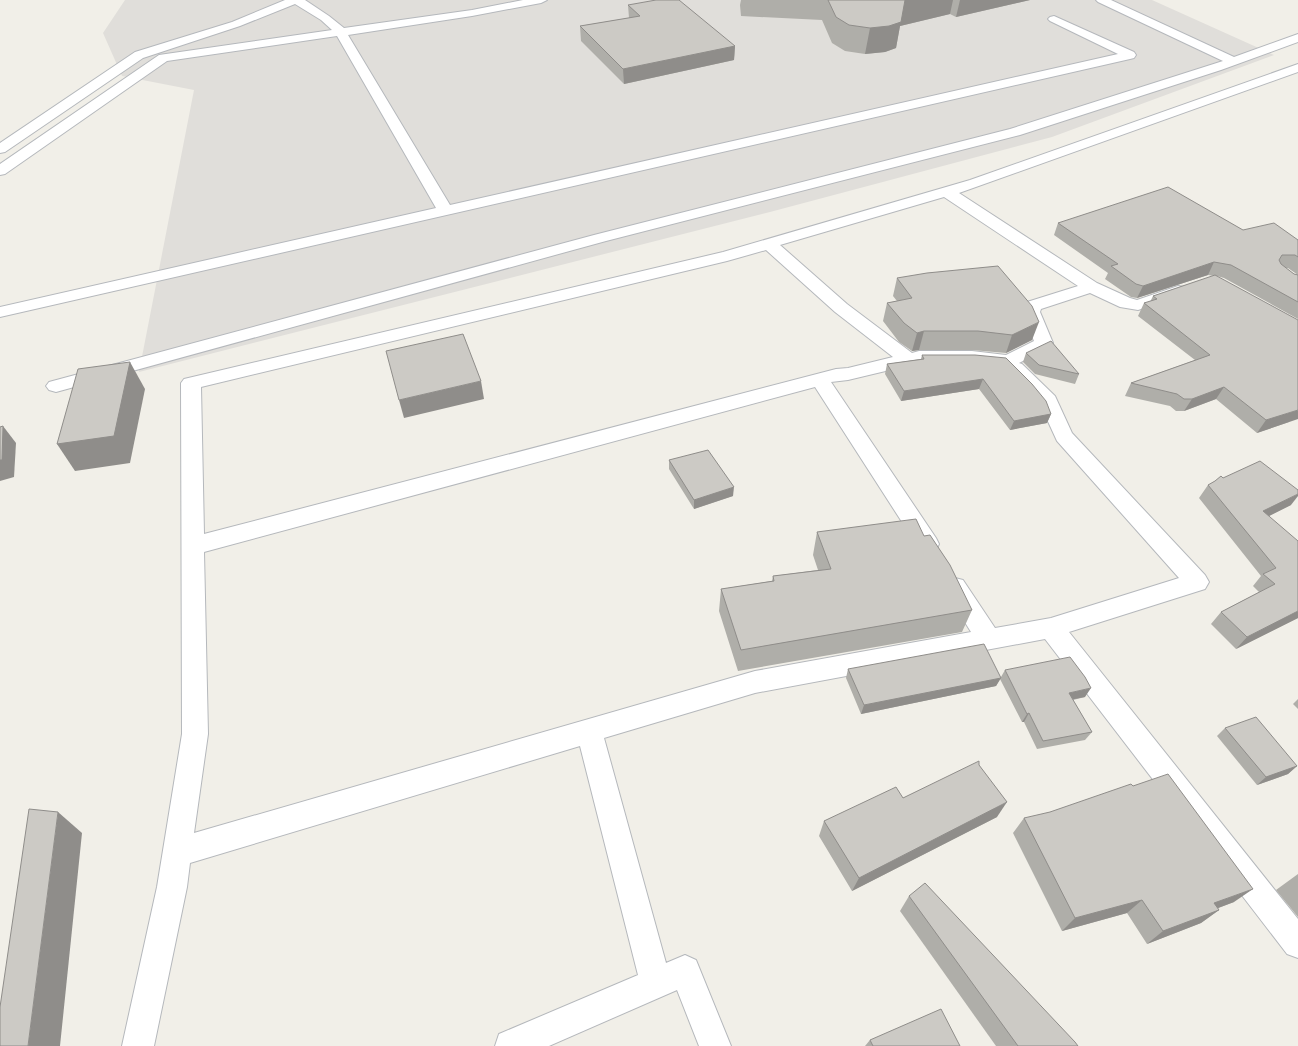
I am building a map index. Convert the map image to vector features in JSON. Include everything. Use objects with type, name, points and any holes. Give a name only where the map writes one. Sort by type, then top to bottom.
[{"type":"street","points":[[0,149],[139,55],[236,24],[296,0],[325,18],[341,32],[445,210]]},
{"type":"street","points":[[0,171],[163,58],[472,13],[541,0]]},
{"type":"street","points":[[1102,0],[1234,61]]},
{"type":"street","points":[[0,312],[1130,54],[1054,19]]},
{"type":"street","points":[[56,386],[600,238],[1014,132],[1234,61],[1298,38]]},
{"type":"street","points":[[138,1046],[172,887],[195,734],[190,383],[719,258],[769,244],[975,183],[1298,68]]},
{"type":"street","points":[[946,191],[1091,288],[1126,303],[1138,305],[1194,286]]},
{"type":"street","points":[[769,244],[841,308],[908,359]]},
{"type":"street","points":[[193,546],[836,375],[848,374],[918,357],[972,357],[1008,361],[1044,343],[1031,312],[1033,306],[1091,288]]},
{"type":"street","points":[[178,852],[755,682],[1051,628],[1197,582],[1064,436],[1048,401],[1008,361]]},
{"type":"street","points":[[820,380],[989,639]]},
{"type":"street","points":[[1051,628],[1298,943]]},
{"type":"street","points":[[589,731],[656,984]]},
{"type":"street","points":[[511,1046],[685,971],[715,1046]]},
{"type":"shaded area","points":[[125,0],[1152,0],[1274,55],[1052,137],[770,212],[139,372],[194,90],[122,76],[103,33]]},
{"type":"building","points":[[656,0],[679,0],[735,46],[623,69],[580,26],[640,16],[628,5]]},
{"type":"building","points":[[828,0],[905,0],[901,22],[889,26],[870,28],[849,25],[836,17]]},
{"type":"building","points":[[1168,187],[1243,230],[1274,223],[1298,240],[1298,257],[1295,255],[1282,255],[1279,260],[1281,264],[1294,274],[1298,275],[1298,302],[1231,265],[1214,262],[1143,286],[1136,284],[1111,266],[1118,264],[1058,223]]},
{"type":"building","points":[[998,266],[1032,306],[1039,322],[1012,335],[978,331],[924,331],[917,333],[904,323],[887,303],[912,298],[897,278],[927,273]]},
{"type":"building","points":[[1215,275],[1298,320],[1298,410],[1266,420],[1224,387],[1192,399],[1184,399],[1177,394],[1131,383],[1210,355],[1144,303],[1157,299],[1153,296]]},
{"type":"building","points":[[463,334],[481,381],[399,400],[386,351]]},
{"type":"building","points":[[1051,341],[1079,374],[1039,365],[1026,353]]},
{"type":"building","points":[[922,355],[975,355],[1006,358],[1032,384],[1046,401],[1051,414],[1014,421],[983,379],[904,391],[887,364],[924,359]]},
{"type":"building","points":[[130,362],[114,436],[57,444],[78,369]]},
{"type":"building","points":[[3,426],[2,460],[0,460],[0,427]]},
{"type":"building","points":[[708,450],[734,487],[694,500],[669,460]]},
{"type":"building","points":[[1260,461],[1298,490],[1298,494],[1263,511],[1298,541],[1298,611],[1247,637],[1221,612],[1275,584],[1263,574],[1276,568],[1208,485],[1221,476],[1223,478]]},
{"type":"building","points":[[916,519],[924,536],[930,535],[950,565],[972,610],[741,650],[721,589],[774,581],[773,576],[831,569],[817,532]]},
{"type":"building","points":[[984,644],[1001,678],[864,705],[848,669]]},
{"type":"building","points":[[1070,657],[1085,677],[1091,688],[1069,693],[1092,732],[1043,741],[1029,713],[1027,714],[1005,670]]},
{"type":"building","points":[[1256,717],[1297,766],[1266,777],[1225,728]]},
{"type":"building","points":[[979,761],[979,765],[1007,802],[859,878],[824,821],[896,787],[903,798]]},
{"type":"building","points":[[1168,774],[1253,889],[1214,903],[1219,910],[1163,931],[1142,900],[1075,918],[1024,818],[1050,812],[1131,784],[1133,786]]},
{"type":"building","points":[[29,809],[58,812],[28,1046],[0,1046],[0,1007]]},
{"type":"building","points":[[925,883],[1078,1046],[1018,1046],[909,896]]},
{"type":"building","points":[[941,1009],[960,1046],[873,1046],[870,1040]]}]
